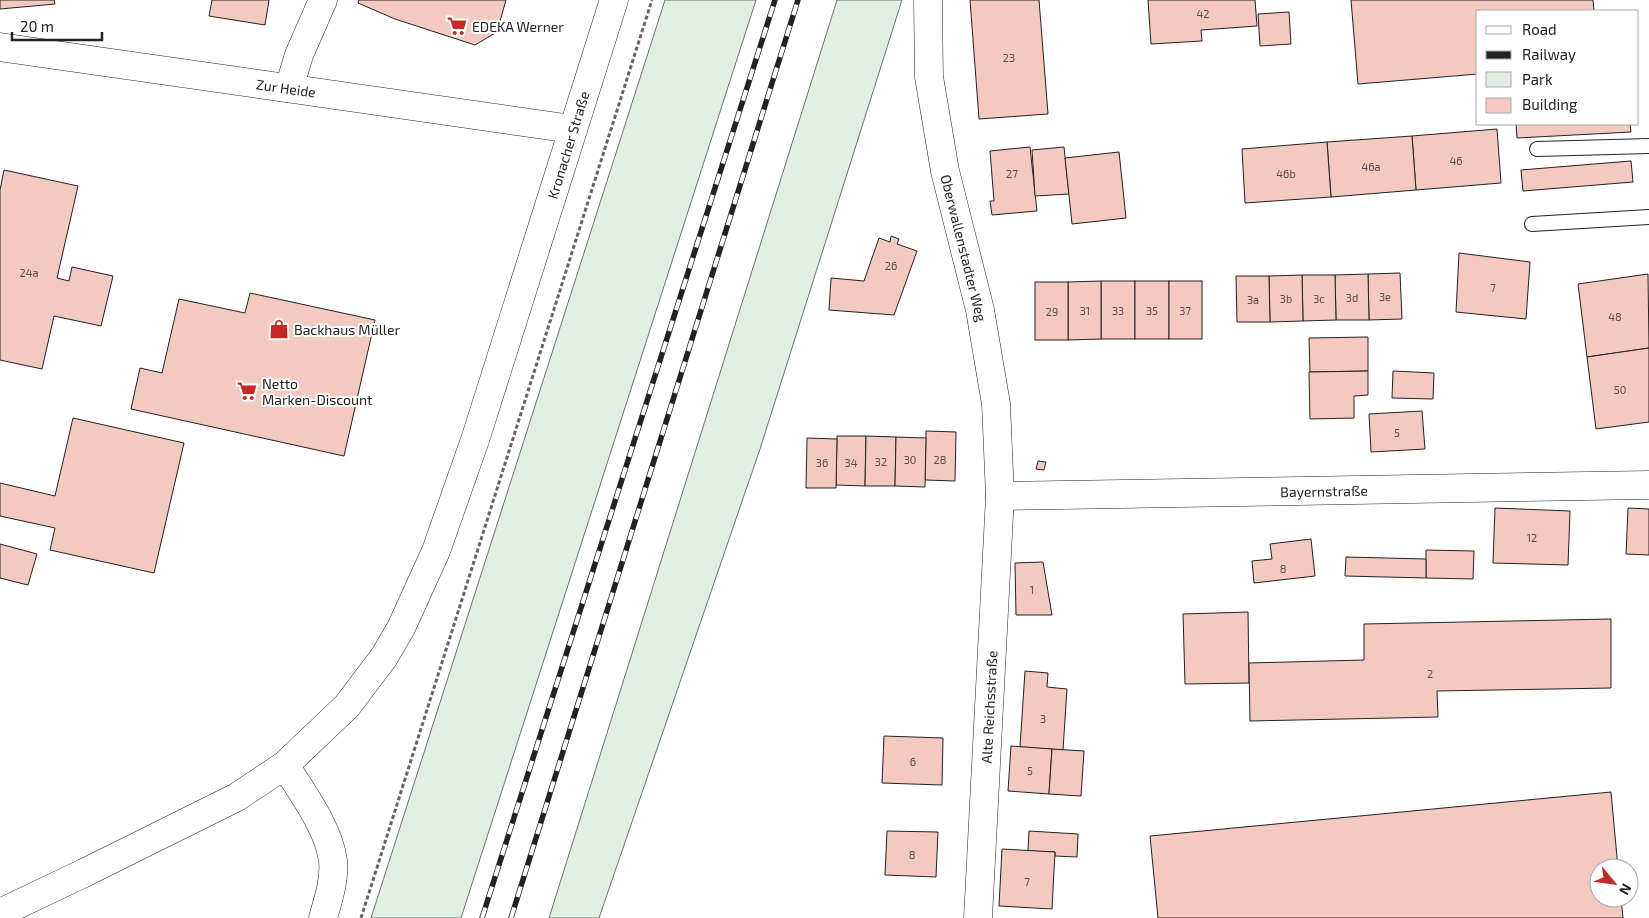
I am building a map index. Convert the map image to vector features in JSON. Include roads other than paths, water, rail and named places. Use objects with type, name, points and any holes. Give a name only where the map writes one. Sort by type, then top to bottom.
[{"type":"main road","points":[[289,88],[299,55],[323,0]]},
{"type":"main road","name":"Kronacher Straße","points":[[0,913],[237,797],[284,765],[347,706],[366,683],[401,628],[436,551],[523,291],[572,129],[614,0]]},
{"type":"main road","name":"Oberwallenstadter Weg","points":[[928,0],[929,77],[945,171],[980,310],[996,404],[1000,496]]},
{"type":"main road","name":"Zur Heide","points":[[0,47],[572,129]]},
{"type":"main road","name":"Bayernstraße","points":[[1000,496],[1649,485]]},
{"type":"main road","name":"Alte Reichsstraße","points":[[978,918],[1000,496]]},
{"type":"main road","points":[[284,765],[328,840],[333,861],[333,879],[323,918]]},
{"type":"main road","points":[[0,898],[40,895]]},
{"type":"lane","points":[[1537,149],[1649,146]]},
{"type":"lane","points":[[1532,224],[1649,217]]},
{"type":"railway","points":[[482,918],[775,0]]},
{"type":"railway","points":[[511,918],[798,0]]},
{"type":"place","name":"EDEKA Werner","points":[[457,26]]},
{"type":"place","name":"Backhaus Müller","points":[[279,329]]},
{"type":"place","name":"Netto Marken-Discount","points":[[247,391]]}]
